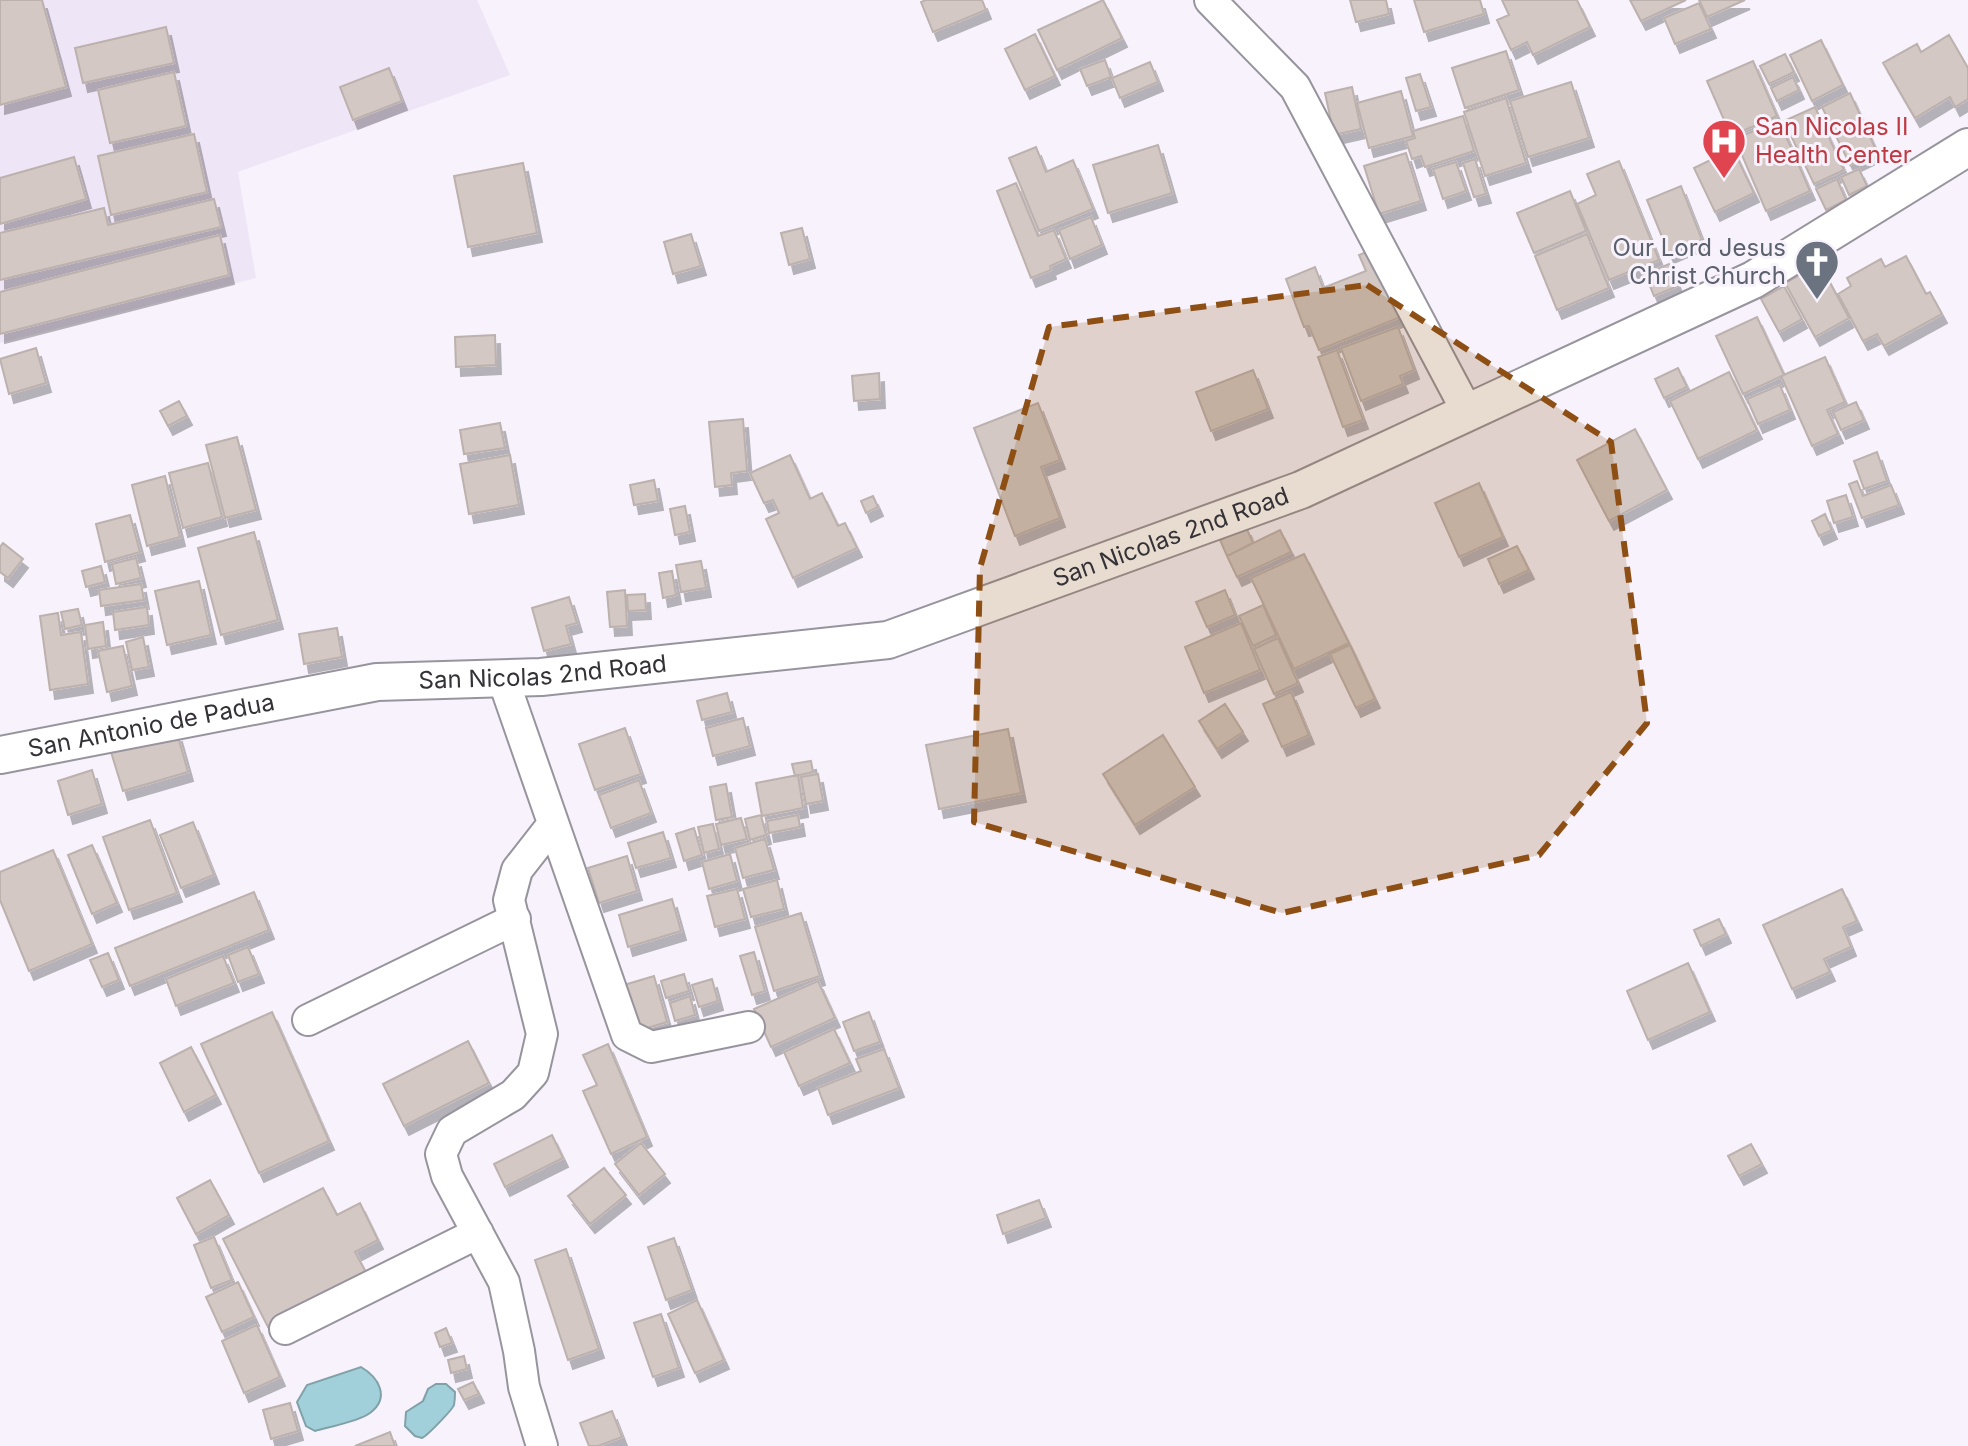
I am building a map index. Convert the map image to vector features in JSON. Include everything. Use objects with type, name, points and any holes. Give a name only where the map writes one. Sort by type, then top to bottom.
[{"type":"street","points":[[1210,0],[1295,87],[1468,413]]},
{"type":"street","name":"San Nicolas 2nd Road","points":[[303,697],[377,682],[503,679],[888,640],[1301,490],[1753,280],[1968,147]]},
{"type":"street","points":[[503,679],[627,1035],[651,1047],[749,1027]]},
{"type":"street","name":"San Antonio de Padua","points":[[0,755],[303,697]]},
{"type":"street","points":[[542,1446],[524,1387],[504,1282],[447,1176],[441,1154],[452,1131],[513,1095],[533,1073],[542,1034],[509,900],[517,870],[553,824]]},
{"type":"street","points":[[308,1020],[515,919]]},
{"type":"street","points":[[285,1329],[478,1233]]},
{"type":"highlighted area","points":[[1367,285],[1611,442],[1647,723],[1539,855],[1282,913],[974,822],[980,568],[1049,327]]},
{"type":"shaded area","points":[[0,0],[477,0],[510,75],[238,172],[256,278],[0,343]]},
{"type":"water","points":[[361,1367],[373,1376],[380,1388],[380,1400],[376,1407],[365,1416],[344,1424],[315,1431],[306,1426],[297,1402],[307,1385]]},
{"type":"water","points":[[436,1384],[446,1384],[455,1392],[454,1405],[425,1436],[415,1436],[405,1426],[406,1412],[423,1401],[428,1389]]},
{"type":"building","points":[[0,0],[42,0],[66,87],[0,105]]},
{"type":"building","points":[[982,0],[986,10],[933,32],[921,2]]},
{"type":"building","points":[[1103,0],[1122,38],[1057,70],[1038,30]]},
{"type":"building","points":[[1350,0],[1386,0],[1389,14],[1356,22]]},
{"type":"building","points":[[1414,0],[1480,0],[1484,14],[1424,32]]},
{"type":"building","points":[[1502,0],[1577,0],[1590,27],[1533,55],[1527,42],[1511,50],[1497,20],[1509,15]]},
{"type":"building","points":[[1630,0],[1686,0],[1641,21]]},
{"type":"building","points":[[1699,0],[1745,0],[1707,17]]},
{"type":"building","points":[[1699,3],[1711,29],[1675,44],[1664,18]]},
{"type":"building","points":[[166,27],[174,63],[83,83],[75,48]]},
{"type":"building","points":[[1035,34],[1055,76],[1025,90],[1005,49]]},
{"type":"building","points":[[1949,35],[1968,68],[1968,99],[1955,107],[1950,97],[1915,118],[1883,63],[1917,44],[1921,52]]},
{"type":"building","points":[[1821,40],[1843,85],[1812,101],[1790,55]]},
{"type":"building","points":[[1506,51],[1519,90],[1465,108],[1452,68]]},
{"type":"building","points":[[1785,54],[1794,72],[1769,84],[1760,66]]},
{"type":"building","points":[[1105,60],[1111,77],[1087,86],[1080,69]]},
{"type":"building","points":[[1753,61],[1777,116],[1731,136],[1707,81]]},
{"type":"building","points":[[1150,62],[1158,82],[1120,98],[1112,78]]},
{"type":"building","points":[[389,68],[402,101],[353,120],[340,87]]},
{"type":"building","points":[[174,72],[186,126],[110,143],[98,90]]},
{"type":"building","points":[[1420,74],[1431,107],[1416,111],[1406,78]]},
{"type":"building","points":[[1793,77],[1799,90],[1777,101],[1771,88]]},
{"type":"building","points":[[1571,82],[1589,138],[1528,157],[1510,101]]},
{"type":"building","points":[[1352,87],[1361,129],[1334,135],[1325,93]]},
{"type":"building","points":[[1401,91],[1413,136],[1369,148],[1357,103]]},
{"type":"building","points":[[1850,93],[1877,152],[1850,165],[1822,107]]},
{"type":"building","points":[[1506,98],[1526,163],[1485,176],[1464,112]]},
{"type":"building","points":[[1815,107],[1844,170],[1814,184],[1784,121]]},
{"type":"building","points":[[1463,116],[1474,151],[1425,167],[1421,156],[1412,159],[1406,141],[1415,138],[1413,131]]},
{"type":"building","points":[[1779,120],[1810,191],[1766,211],[1735,139]]},
{"type":"building","points":[[194,134],[207,192],[111,215],[98,156]]},
{"type":"building","points":[[1158,145],[1172,193],[1108,213],[1093,165]]},
{"type":"building","points":[[1036,147],[1046,172],[1073,160],[1093,209],[1039,231],[1009,158]]},
{"type":"building","name":"San Nicolas II Health Center","points":[[1733,149],[1754,193],[1715,212],[1694,168]]},
{"type":"building","points":[[1406,153],[1421,201],[1379,214],[1364,166]]},
{"type":"building","points":[[74,157],[86,199],[0,224],[0,178]]},
{"type":"building","points":[[1475,159],[1486,194],[1474,197],[1463,163]]},
{"type":"building","points":[[1619,161],[1659,260],[1609,280],[1577,204],[1596,195],[1587,174]]},
{"type":"building","points":[[1456,162],[1466,191],[1443,199],[1433,169]]},
{"type":"building","points":[[523,163],[537,233],[468,247],[454,176]]},
{"type":"building","points":[[1859,169],[1867,186],[1849,195],[1841,177]]},
{"type":"building","points":[[1837,179],[1846,200],[1826,210],[1816,189]]},
{"type":"building","points":[[1016,183],[1038,236],[1054,230],[1066,259],[1050,266],[1051,270],[1031,278],[997,191]]},
{"type":"building","points":[[1681,186],[1702,240],[1669,254],[1647,200]]},
{"type":"building","points":[[1570,191],[1586,231],[1534,253],[1517,213]]},
{"type":"building","points":[[214,199],[221,227],[0,280],[0,233],[104,208],[108,225]]},
{"type":"building","points":[[1091,217],[1102,245],[1070,259],[1059,230]]},
{"type":"building","points":[[802,228],[810,259],[789,265],[781,233]]},
{"type":"building","points":[[691,234],[701,266],[673,274],[664,242]]},
{"type":"building","points":[[1587,234],[1609,288],[1557,310],[1535,256]]},
{"type":"building","points":[[220,235],[229,275],[0,334],[0,292]]},
{"type":"building","points":[[1379,247],[1403,316],[1319,350],[1309,326],[1304,327],[1286,279],[1315,267],[1323,288],[1366,271],[1359,255]]},
{"type":"building","points":[[1906,256],[1926,294],[1930,292],[1942,314],[1884,346],[1877,334],[1863,341],[1838,294],[1851,286],[1847,278],[1881,259],[1885,267]]},
{"type":"building","points":[[1669,264],[1678,286],[1654,296],[1645,274]]},
{"type":"building","name":"Our Lord Jesus Christ Church","points":[[1820,264],[1849,318],[1815,337],[1785,283]]},
{"type":"building","points":[[1784,286],[1802,319],[1779,332],[1761,299]]},
{"type":"building","points":[[1757,317],[1784,375],[1743,394],[1716,336]]},
{"type":"building","points":[[1398,327],[1414,370],[1400,376],[1403,384],[1361,401],[1341,348]]},
{"type":"building","points":[[495,335],[496,365],[456,367],[455,337]]},
{"type":"building","points":[[36,348],[46,383],[9,394],[0,359]]},
{"type":"building","points":[[1337,350],[1363,420],[1343,427],[1318,357]]},
{"type":"building","points":[[1825,357],[1845,402],[1827,410],[1838,434],[1812,446],[1781,376]]},
{"type":"building","points":[[1678,368],[1687,387],[1664,398],[1655,379]]},
{"type":"building","points":[[1253,370],[1268,409],[1211,431],[1196,392]]},
{"type":"building","points":[[1729,372],[1757,430],[1698,459],[1670,401]]},
{"type":"building","points":[[879,373],[880,399],[854,401],[852,376]]},
{"type":"building","points":[[1780,385],[1790,410],[1758,424],[1747,399]]},
{"type":"building","points":[[179,401],[187,416],[168,426],[160,411]]},
{"type":"building","points":[[1856,402],[1864,420],[1841,430],[1833,412]]},
{"type":"building","points":[[1038,403],[1060,460],[1041,467],[1060,518],[1015,536],[974,428]]},
{"type":"building","points":[[743,419],[747,471],[731,473],[732,485],[715,487],[709,422]]},
{"type":"building","points":[[500,423],[505,448],[464,454],[460,430]]},
{"type":"building","points":[[1635,429],[1667,490],[1609,521],[1577,460]]},
{"type":"building","points":[[237,437],[256,510],[225,518],[206,445]]},
{"type":"building","points":[[1877,452],[1887,481],[1864,489],[1854,461]]},
{"type":"building","points":[[510,455],[519,505],[469,514],[460,464]]},
{"type":"building","points":[[790,455],[810,499],[822,493],[838,526],[845,523],[857,548],[793,578],[766,519],[779,513],[773,500],[764,503],[750,473]]},
{"type":"building","points":[[208,463],[222,517],[183,528],[169,473]]},
{"type":"building","points":[[165,476],[180,537],[147,546],[132,485]]},
{"type":"building","points":[[654,480],[658,501],[634,505],[630,485]]},
{"type":"building","points":[[1857,481],[1863,496],[1891,485],[1899,505],[1862,518],[1849,484]]},
{"type":"building","points":[[1479,483],[1503,537],[1459,557],[1435,503]]},
{"type":"building","points":[[1846,495],[1853,517],[1834,523],[1827,501]]},
{"type":"building","points":[[873,496],[878,507],[866,513],[861,501]]},
{"type":"building","points":[[685,506],[690,532],[675,535],[670,509]]},
{"type":"building","points":[[1825,514],[1832,530],[1819,536],[1812,521]]},
{"type":"building","points":[[130,515],[140,552],[105,562],[96,524]]},
{"type":"building","points":[[1246,527],[1253,543],[1227,556],[1220,540]]},
{"type":"building","points":[[1280,530],[1291,552],[1237,577],[1227,556]]},
{"type":"building","points":[[254,532],[278,620],[221,635],[198,548]]},
{"type":"building","points":[[3,543],[23,559],[8,578],[0,572],[0,547]]},
{"type":"building","points":[[1517,546],[1529,570],[1499,584],[1488,559]]},
{"type":"building","points":[[1304,554],[1349,643],[1294,669],[1251,578]]},
{"type":"building","points":[[136,558],[141,578],[116,584],[112,564]]},
{"type":"building","points":[[701,561],[706,588],[681,592],[676,565]]},
{"type":"building","points":[[101,566],[105,582],[86,587],[82,571]]},
{"type":"building","points":[[672,571],[676,595],[663,598],[659,573]]},
{"type":"building","points":[[199,581],[211,635],[167,645],[155,591]]},
{"type":"building","points":[[141,584],[144,600],[101,606],[99,590]]},
{"type":"building","points":[[625,590],[627,626],[610,627],[607,592]]},
{"type":"building","points":[[1225,590],[1235,615],[1207,627],[1196,602]]},
{"type":"building","points":[[645,594],[646,610],[628,611],[627,595]]},
{"type":"building","points":[[569,597],[577,623],[566,626],[571,644],[544,651],[532,608]]},
{"type":"building","points":[[1263,605],[1276,635],[1253,646],[1239,616]]},
{"type":"building","points":[[147,607],[149,625],[115,630],[113,612]]},
{"type":"building","points":[[78,609],[82,625],[65,629],[61,612]]},
{"type":"building","points":[[58,613],[61,635],[81,632],[88,684],[50,690],[40,616]]},
{"type":"building","points":[[103,622],[106,646],[88,649],[85,625]]},
{"type":"building","points":[[1241,623],[1260,670],[1204,693],[1185,647]]},
{"type":"building","points":[[337,628],[342,657],[304,664],[299,634]]},
{"type":"building","points":[[143,637],[149,667],[132,670],[126,642]]},
{"type":"building","points":[[1278,638],[1298,683],[1274,694],[1254,649]]},
{"type":"building","points":[[1350,645],[1375,699],[1356,708],[1330,654]]},
{"type":"building","points":[[123,646],[132,686],[107,692],[98,651]]},
{"type":"building","points":[[1291,692],[1309,735],[1282,747],[1263,704]]},
{"type":"building","points":[[727,693],[732,712],[702,720],[697,701]]},
{"type":"building","points":[[1225,704],[1243,732],[1217,749],[1199,721]]},
{"type":"building","points":[[743,718],[750,746],[713,756],[706,728]]},
{"type":"building","points":[[625,728],[641,774],[595,790],[579,744]]},
{"type":"building","points":[[1008,729],[1021,793],[939,809],[926,745]]},
{"type":"building","points":[[177,733],[188,772],[123,791],[111,752]]},
{"type":"building","points":[[1163,735],[1195,787],[1135,825],[1103,774]]},
{"type":"building","points":[[811,761],[813,772],[795,776],[792,764]]},
{"type":"building","points":[[92,770],[102,804],[68,815],[58,781]]},
{"type":"building","points":[[818,774],[823,801],[806,804],[801,777]]},
{"type":"building","points":[[798,775],[803,808],[762,816],[756,783]]},
{"type":"building","points":[[639,780],[651,813],[611,828],[599,795]]},
{"type":"building","points":[[726,784],[732,817],[716,820],[710,787]]},
{"type":"building","points":[[761,815],[766,835],[750,840],[745,819]]},
{"type":"building","points":[[798,815],[800,827],[769,833],[767,821]]},
{"type":"building","points":[[741,818],[747,839],[721,845],[716,824]]},
{"type":"building","points":[[150,820],[177,893],[129,910],[103,837]]},
{"type":"building","points":[[193,822],[214,875],[181,888],[160,835]]},
{"type":"building","points":[[713,824],[719,849],[704,853],[698,827]]},
{"type":"building","points":[[694,828],[702,855],[684,861],[676,834]]},
{"type":"building","points":[[663,832],[671,858],[636,868],[628,843]]},
{"type":"building","points":[[765,839],[774,870],[743,878],[735,848]]},
{"type":"building","points":[[92,845],[117,903],[92,914],[68,855]]},
{"type":"building","points":[[53,850],[92,944],[29,971],[0,900],[0,872]]},
{"type":"building","points":[[730,854],[737,881],[709,889],[702,862]]},
{"type":"building","points":[[627,856],[637,891],[599,903],[588,868]]},
{"type":"building","points":[[777,880],[784,909],[751,917],[743,889]]},
{"type":"building","points":[[737,889],[745,919],[715,927],[707,896]]},
{"type":"building","points":[[1842,889],[1857,921],[1843,927],[1851,947],[1824,959],[1830,972],[1792,989],[1763,925]]},
{"type":"building","points":[[254,892],[269,930],[130,986],[115,948]]},
{"type":"building","points":[[672,899],[681,931],[628,947],[619,915]]},
{"type":"building","points":[[801,913],[820,976],[774,991],[755,927]]},
{"type":"building","points":[[1719,919],[1726,934],[1701,946],[1694,930]]},
{"type":"building","points":[[248,947],[259,974],[238,982],[228,955]]},
{"type":"building","points":[[754,952],[765,991],[752,995],[740,956]]},
{"type":"building","points":[[108,953],[119,980],[102,987],[90,960]]},
{"type":"building","points":[[223,956],[234,983],[176,1006],[166,979]]},
{"type":"building","points":[[1688,963],[1710,1012],[1648,1040],[1627,991]]},
{"type":"building","points":[[684,974],[689,991],[666,998],[661,981]]},
{"type":"building","points":[[654,976],[667,1022],[637,1031],[624,985]]},
{"type":"building","points":[[712,979],[718,1001],[699,1007],[692,985]]},
{"type":"building","points":[[818,981],[835,1018],[771,1047],[754,1009]]},
{"type":"building","points":[[690,996],[695,1015],[675,1021],[670,1003]]},
{"type":"building","points":[[272,1012],[329,1141],[259,1173],[201,1044]]},
{"type":"building","points":[[869,1012],[880,1042],[854,1051],[843,1022]]},
{"type":"building","points":[[834,1029],[850,1063],[799,1086],[784,1052]]},
{"type":"building","points":[[468,1041],[489,1083],[404,1126],[383,1084]]},
{"type":"building","points":[[608,1044],[647,1137],[611,1154],[583,1091],[597,1085],[583,1055]]},
{"type":"building","points":[[191,1047],[216,1095],[184,1112],[160,1063]]},
{"type":"building","points":[[884,1049],[899,1088],[828,1115],[818,1088],[861,1071],[856,1059]]},
{"type":"building","points":[[552,1135],[563,1158],[505,1187],[494,1164]]},
{"type":"building","points":[[641,1143],[665,1174],[639,1195],[615,1164]]},
{"type":"building","points":[[1751,1144],[1762,1164],[1739,1176],[1728,1156]]},
{"type":"building","points":[[604,1168],[626,1195],[590,1224],[568,1196]]},
{"type":"building","points":[[210,1180],[229,1215],[196,1234],[177,1198]]},
{"type":"building","points":[[323,1188],[337,1215],[360,1203],[378,1240],[355,1252],[368,1276],[268,1327],[223,1239]]},
{"type":"building","points":[[1039,1200],[1046,1218],[1003,1234],[997,1215]]},
{"type":"building","points":[[214,1237],[232,1280],[211,1288],[194,1245]]},
{"type":"building","points":[[674,1238],[692,1290],[666,1300],[648,1247]]},
{"type":"building","points":[[566,1249],[599,1349],[568,1360],[535,1260]]},
{"type":"building","points":[[238,1282],[254,1317],[222,1332],[206,1297]]},
{"type":"building","points":[[697,1300],[724,1360],[695,1373],[668,1314]]},
{"type":"building","points":[[661,1314],[679,1368],[653,1377],[634,1323]]},
{"type":"building","points":[[257,1325],[280,1377],[244,1393],[222,1341]]},
{"type":"building","points":[[446,1328],[452,1343],[440,1347],[435,1333]]},
{"type":"building","points":[[464,1356],[467,1369],[451,1373],[448,1360]]},
{"type":"building","points":[[473,1382],[479,1394],[464,1400],[458,1389]]},
{"type":"building","points":[[290,1403],[298,1431],[271,1439],[263,1410]]},
{"type":"building","points":[[612,1411],[622,1437],[589,1446],[580,1423]]},
{"type":"building","points":[[390,1432],[395,1446],[355,1446]]},
{"type":"place","name":"San Nicolas II Health Center","points":[[1724,180]]},
{"type":"place","name":"Our Lord Jesus Christ Church","points":[[1817,301]]}]
